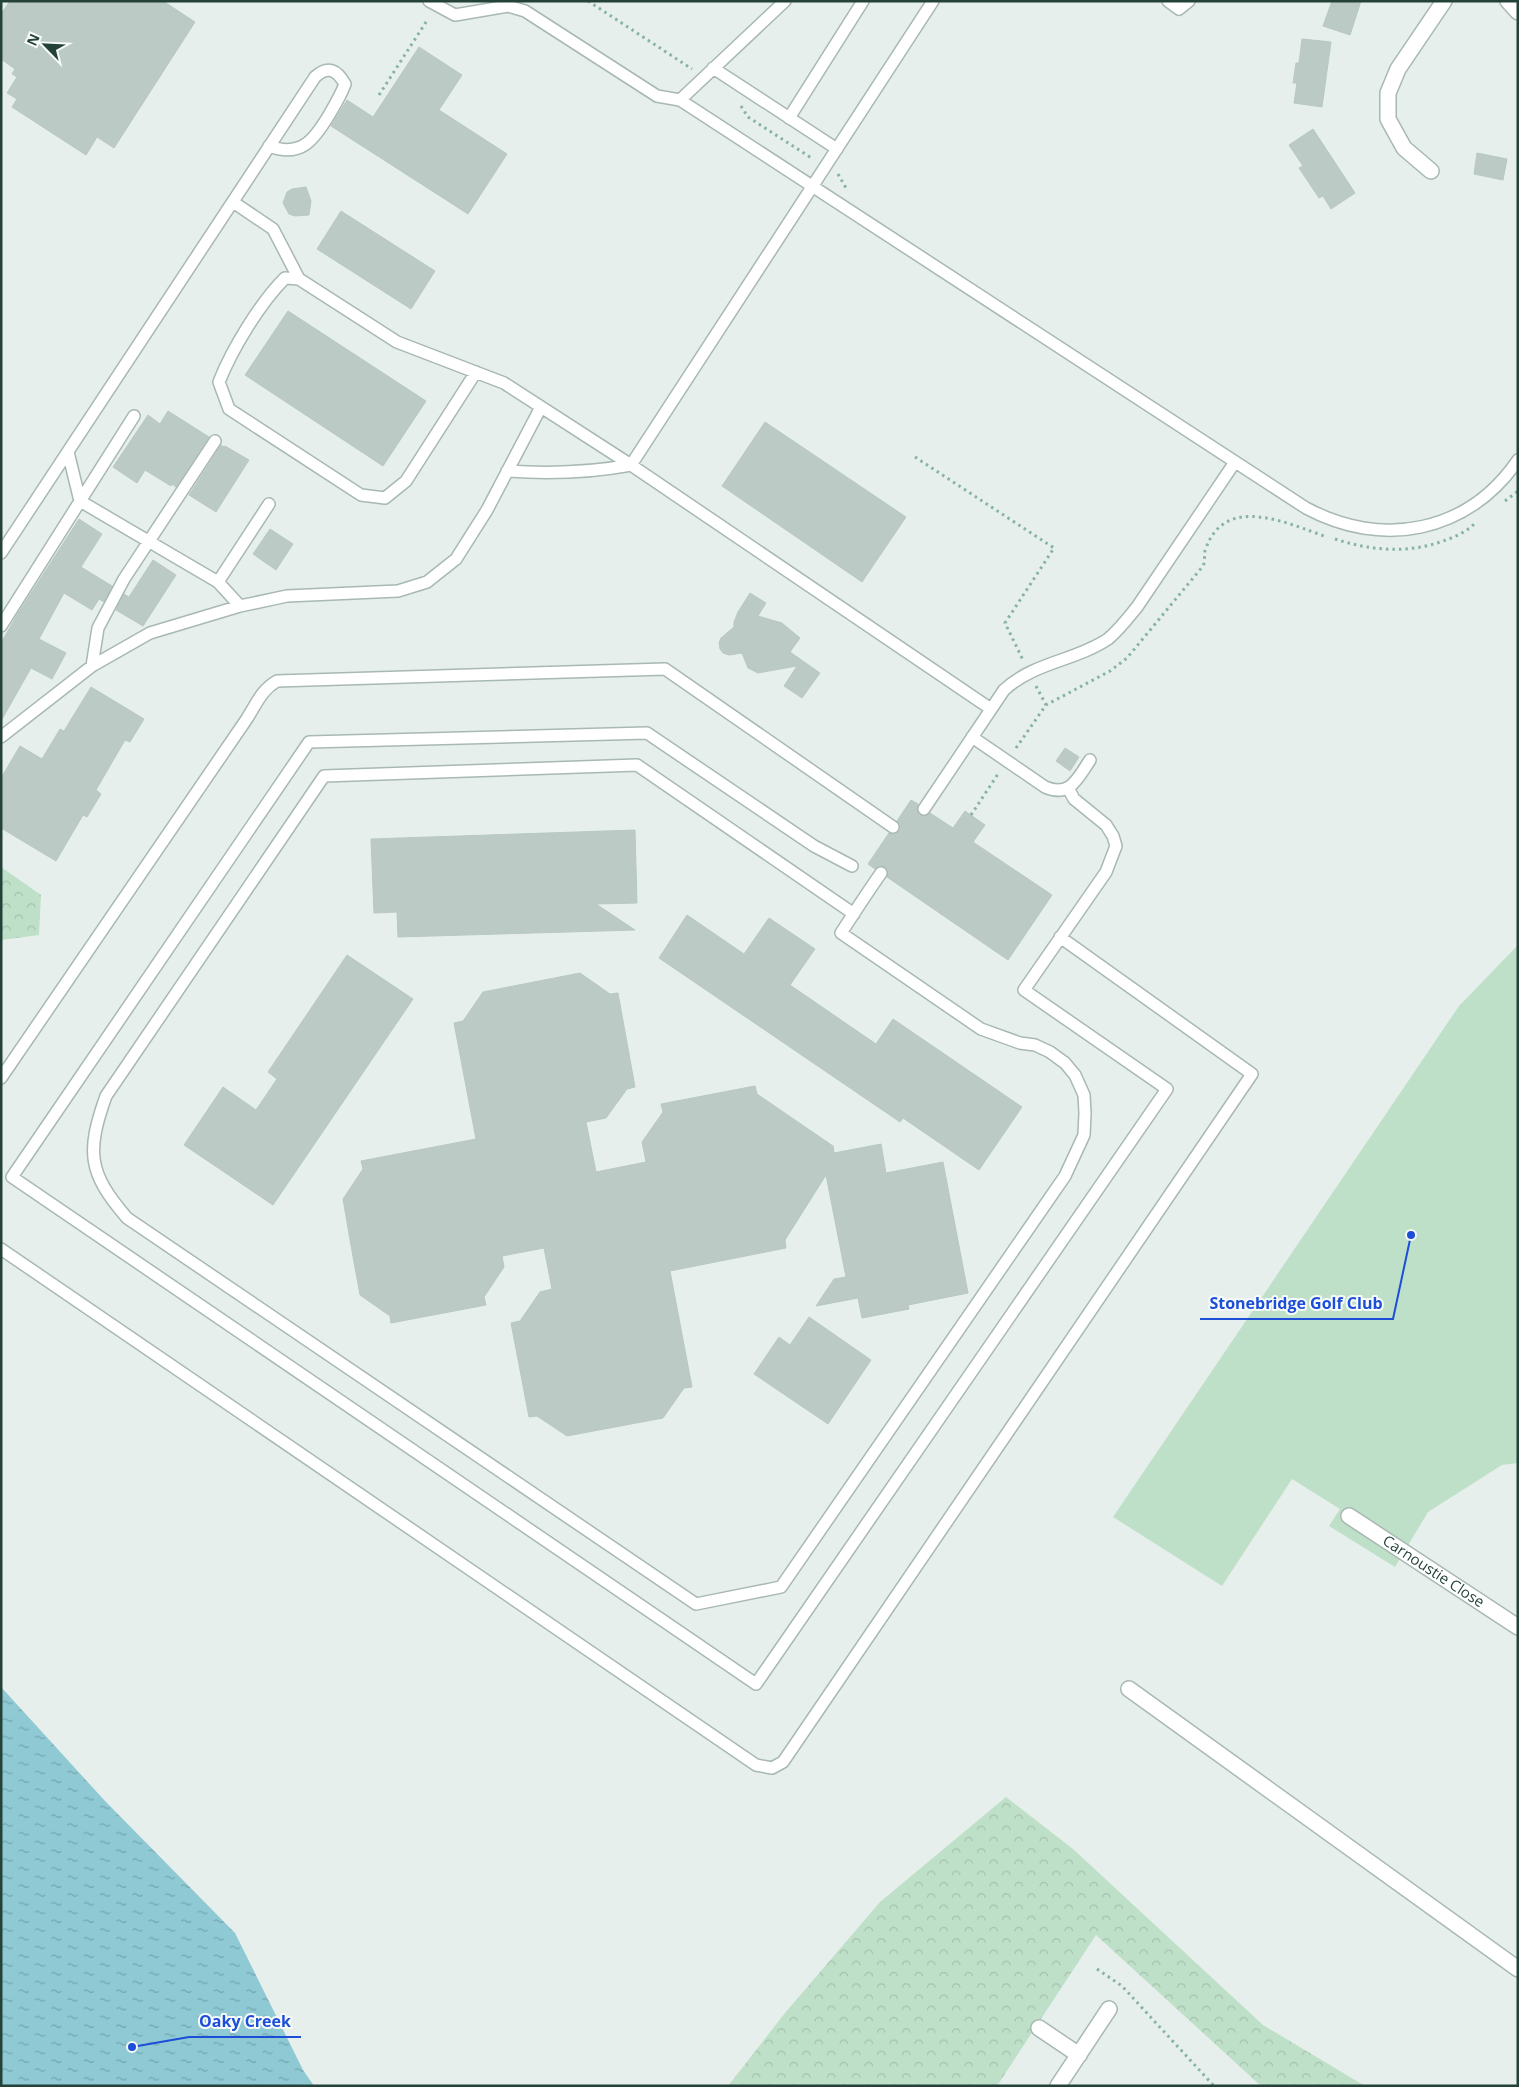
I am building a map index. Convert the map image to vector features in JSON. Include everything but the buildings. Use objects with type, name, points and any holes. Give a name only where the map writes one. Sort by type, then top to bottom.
[{"type":"street","points":[[1431,171],[1404,148],[1388,119],[1388,93],[1398,69],[1444,1]]},
{"type":"street","points":[[1508,1],[1518,12]]},
{"type":"street","name":"Carnoustie Close","points":[[1349,1516],[1518,1627]]},
{"type":"street","points":[[1129,1689],[1518,1969]]},
{"type":"street","points":[[1058,2086],[1109,2009]]},
{"type":"street","points":[[1039,2028],[1079,2055]]},
{"type":"lane","points":[[680,100],[785,1]]},
{"type":"lane","points":[[789,118],[863,1]]},
{"type":"lane","points":[[507,471],[554,474],[602,470],[631,465],[932,1]]},
{"type":"lane","points":[[1168,1],[1179,8],[1189,1]]},
{"type":"lane","points":[[433,3],[455,15],[508,6],[525,11],[657,96],[680,100],[1322,517],[1358,529],[1394,531],[1434,524],[1471,506],[1503,479],[1518,460]]},
{"type":"lane","points":[[713,68],[837,149]]},
{"type":"lane","points":[[1,553],[269,146],[315,77],[321,71],[331,70],[340,75],[345,84],[342,94],[316,136],[307,145],[290,150],[269,146]]},
{"type":"lane","points":[[233,202],[273,229],[299,279]]},
{"type":"lane","points":[[476,372],[406,481],[385,498],[361,495],[229,409],[219,382],[228,358],[274,289],[285,278],[299,279],[397,342],[476,372],[504,383],[631,465],[991,709]]},
{"type":"lane","points":[[1,737],[92,666],[150,633],[240,606],[287,596],[398,591],[427,582],[456,559],[487,510],[541,407]]},
{"type":"lane","points":[[1,626],[134,416]]},
{"type":"lane","points":[[92,666],[98,628],[124,579],[215,441]]},
{"type":"lane","points":[[68,452],[80,501],[218,582],[240,606]]},
{"type":"lane","points":[[924,809],[1004,690],[1014,680],[1095,646],[1109,638],[1121,626],[1137,607],[1235,462]]},
{"type":"lane","points":[[218,582],[269,504]]},
{"type":"lane","points":[[1,1078],[246,720],[260,695],[267,687],[277,681],[665,669],[893,827]]},
{"type":"lane","points":[[852,866],[814,846],[647,734],[309,742],[12,1177],[756,1684],[1167,1089],[1024,990],[1106,872],[1116,846],[1114,836],[1106,825],[1074,799],[1068,788]]},
{"type":"lane","points":[[972,737],[1045,787],[1058,791],[1074,784],[1090,760]]},
{"type":"lane","points":[[854,914],[637,765],[324,776],[106,1096],[93,1137],[93,1159],[100,1180],[112,1201],[128,1218],[696,1604],[781,1587],[1065,1176],[1084,1135],[1084,1095],[1075,1075],[1065,1063],[1050,1052],[1035,1045],[1020,1043],[981,1028],[841,933],[854,914],[881,873]]},
{"type":"lane","points":[[1,1249],[756,1765],[772,1768],[783,1762],[1252,1074],[1060,938]]},
{"type":"path","points":[[588,1],[704,77]]},
{"type":"path","points":[[379,95],[433,3]]},
{"type":"path","points":[[740,104],[748,117],[840,176],[849,190]]},
{"type":"path","points":[[915,457],[1054,548],[1005,623],[1046,706]]},
{"type":"path","points":[[1502,503],[1518,492]]},
{"type":"path","points":[[971,815],[1046,706],[1110,671],[1127,658],[1203,566],[1206,546],[1217,529],[1229,520],[1237,516],[1247,516],[1279,520],[1296,524],[1354,545],[1398,550],[1441,542],[1466,531],[1479,520]]},
{"type":"path","points":[[1097,1969],[1122,1986],[1214,2086]]},
{"type":"green space","points":[[1,867],[41,895],[39,935],[1,940]]},
{"type":"green space","points":[[1518,945],[1518,1463],[1502,1465],[1428,1512],[1395,1567],[1329,1526],[1340,1509],[1292,1479],[1222,1586],[1113,1517],[1459,1006]]},
{"type":"green space","points":[[1006,1797],[1073,1849],[1263,2025],[1365,2086],[1261,2086],[1096,1935],[997,2086],[728,2086],[785,2013],[880,1902]]},
{"type":"water","points":[[1,1687],[105,1801],[235,1933],[303,2070],[314,2086],[1,2086]]},
{"type":"place","name":"Stonebridge Golf Club","points":[[1411,1235]]},
{"type":"place","name":"Oaky Creek","points":[[132,2047]]}]
